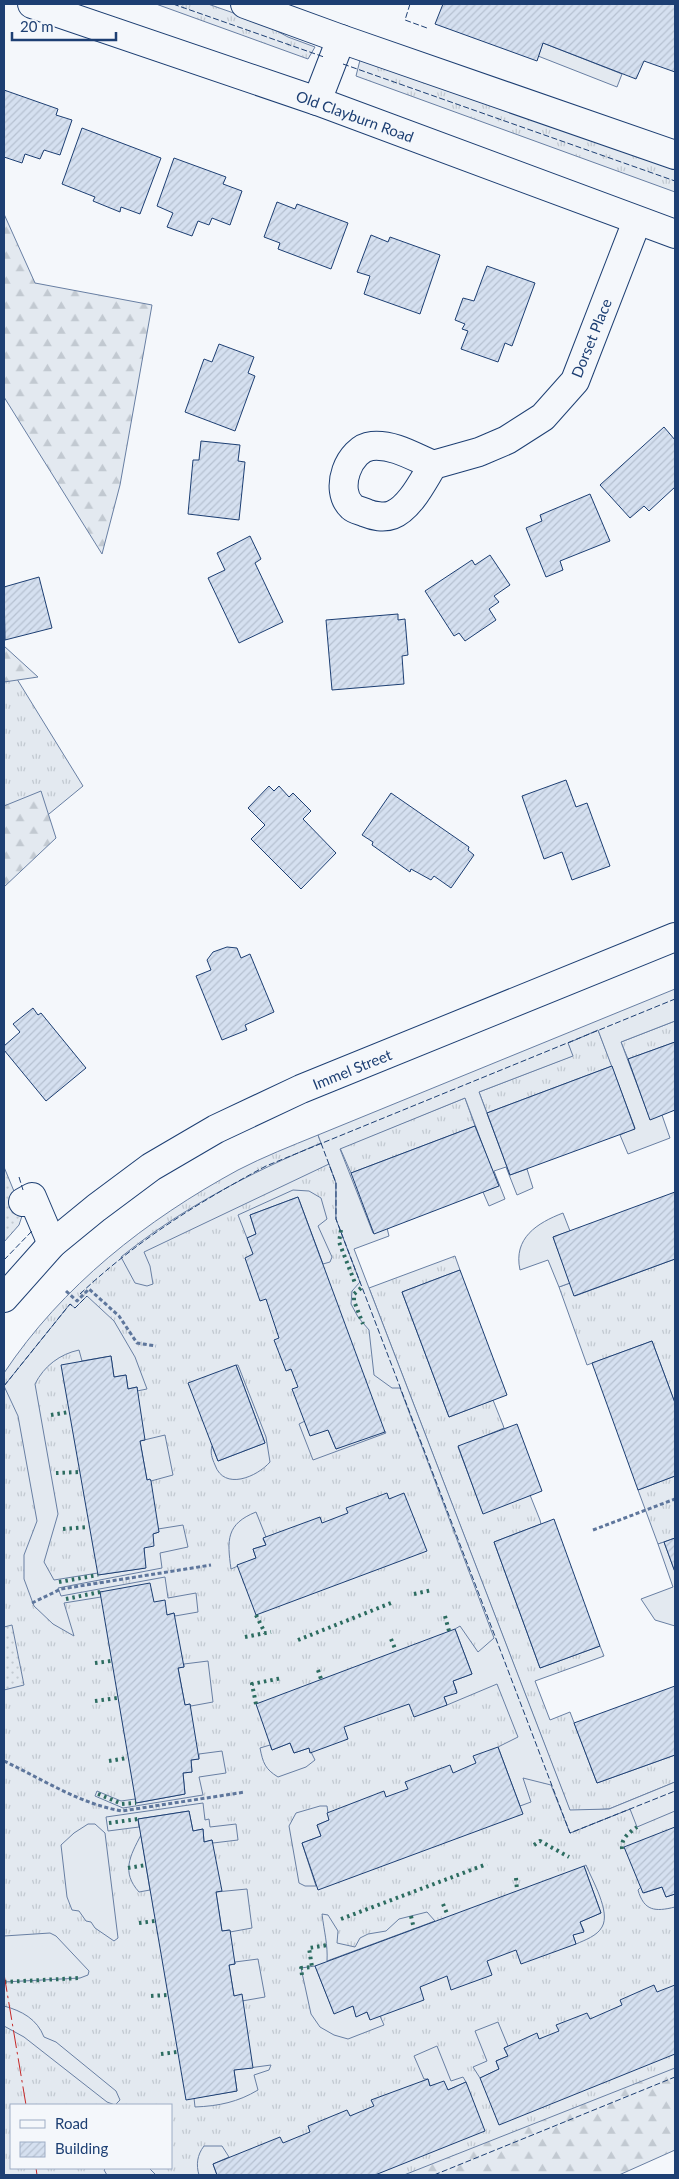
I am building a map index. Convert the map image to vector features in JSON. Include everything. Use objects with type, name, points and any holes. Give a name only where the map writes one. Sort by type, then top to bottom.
[{"type":"street","name":"Old Clayburn Road","points":[[32,4],[317,102],[675,234]]},
{"type":"street","points":[[245,4],[675,155]]},
{"type":"street","points":[[317,102],[341,39]]},
{"type":"street","name":"Dorset Place","points":[[433,465],[479,452],[507,440],[543,417],[575,381],[637,221]]},
{"type":"street","name":"Immel Street","points":[[4,1298],[52,1244],[151,1167],[216,1129],[301,1089],[675,937]]},
{"type":"street","points":[[23,1202],[32,1197],[52,1244]]},
{"type":"path","points":[[66,1291],[77,1301],[89,1289],[119,1316],[137,1343],[156,1346]]},
{"type":"path","points":[[593,1530],[675,1499]]},
{"type":"path","points":[[32,1603],[61,1589],[211,1565]]},
{"type":"path","points":[[4,1761],[82,1800],[122,1811],[245,1792]]},
{"type":"green space","points":[[156,4],[208,4],[262,23],[288,37],[315,47],[308,59]]},
{"type":"green space","points":[[543,43],[622,74],[617,87],[538,56]]},
{"type":"green space","points":[[361,56],[675,170],[675,192],[356,76]]},
{"type":"green space","points":[[4,214],[35,283],[152,305],[120,485],[102,554],[4,397]]},
{"type":"green space","points":[[4,646],[38,677],[4,682]]},
{"type":"green space","points":[[4,658],[83,786],[4,851]]},
{"type":"green space","points":[[41,791],[56,838],[4,887],[4,806]]},
{"type":"green space","points":[[675,989],[675,1021],[621,1042],[650,1119],[662,1115],[670,1138],[628,1154],[620,1135],[635,1128],[598,1030],[568,1043],[573,1056],[479,1092],[510,1175],[527,1169],[533,1188],[517,1195],[506,1167],[494,1171],[505,1199],[489,1206],[483,1192],[498,1186],[465,1098],[340,1149],[373,1233],[387,1228],[389,1236],[354,1249],[570,1810],[609,1809],[675,1782],[675,1811],[637,1827],[630,1809],[570,1833],[551,1785],[523,1778],[531,1802],[520,1806],[498,1747],[518,1737],[497,1684],[447,1705],[444,1697],[457,1692],[453,1681],[472,1674],[455,1629],[460,1626],[478,1652],[494,1638],[400,1388],[392,1388],[374,1375],[369,1330],[358,1317],[351,1304],[352,1291],[360,1282],[336,1219],[336,1183],[329,1164],[144,1252],[150,1266],[153,1284],[147,1286],[135,1283],[121,1257],[192,1207],[243,1179],[321,1143],[318,1135]]},
{"type":"green space","points":[[675,1021],[675,1042],[628,1059],[621,1042]]},
{"type":"green space","points":[[598,1030],[612,1066],[487,1113],[479,1092],[572,1056],[568,1043]]},
{"type":"green space","points":[[465,1098],[475,1126],[351,1173],[340,1148]]},
{"type":"green space","points":[[318,1135],[336,1183],[336,1219],[570,1833],[675,1791],[675,2077],[434,2175],[4,2175],[4,1373],[27,1341],[52,1312],[108,1258],[139,1233],[171,1211],[238,1170]]},
{"type":"green space","points":[[4,1167],[23,1213],[19,1225],[4,1242]]},
{"type":"green space","points":[[293,1190],[309,1191],[321,1198],[327,1219],[318,1226],[332,1257],[330,1262],[323,1264],[298,1197],[250,1215],[256,1234],[247,1238],[238,1215]]},
{"type":"green space","points":[[563,1213],[570,1231],[553,1237],[570,1283],[559,1287],[548,1260],[520,1270],[519,1259],[520,1249],[529,1233],[544,1222]]},
{"type":"green space","points":[[455,1256],[460,1270],[402,1292],[449,1417],[493,1400],[503,1425],[504,1428],[458,1447],[483,1513],[530,1495],[540,1520],[541,1524],[494,1542],[540,1668],[600,1646],[604,1656],[535,1681],[550,1720],[570,1712],[597,1783],[675,1755],[675,1782],[609,1809],[570,1811],[369,1288]]},
{"type":"green space","points":[[675,1259],[675,1403],[652,1341],[587,1365],[559,1287],[570,1283],[575,1296]]},
{"type":"green space","points":[[87,1296],[114,1321],[135,1357],[147,1389],[137,1391],[137,1387],[128,1389],[126,1375],[114,1377],[111,1356],[82,1361],[79,1350],[65,1354],[53,1362],[35,1384],[58,1514],[44,1562],[54,1580],[145,1568],[144,1548],[153,1534],[159,1532],[158,1529],[183,1525],[188,1547],[160,1553],[162,1568],[58,1588],[61,1596],[165,1577],[168,1598],[196,1593],[198,1612],[175,1616],[174,1613],[167,1615],[154,1602],[100,1592],[101,1597],[64,1603],[74,1636],[53,1624],[34,1606],[24,1579],[24,1555],[37,1521],[18,1416],[4,1386],[70,1304],[75,1308]]},
{"type":"green space","points":[[236,1365],[238,1365],[266,1437],[270,1462],[264,1468],[241,1479],[226,1478],[219,1473],[211,1451],[212,1446],[218,1461],[265,1443]]},
{"type":"green space","points":[[305,1421],[328,1430],[336,1449],[384,1430],[386,1433],[313,1460],[299,1424]]},
{"type":"green space","points":[[165,1435],[173,1475],[151,1481],[147,1480],[140,1441]]},
{"type":"green space","points":[[675,1476],[675,1538],[658,1544],[638,1490]]},
{"type":"green space","points":[[256,1512],[266,1537],[263,1539],[266,1545],[253,1549],[256,1558],[231,1569],[229,1541],[231,1534],[239,1522]]},
{"type":"green space","points":[[664,1542],[675,1572],[675,1626],[655,1620],[641,1599],[673,1587],[658,1544]]},
{"type":"green space","points":[[12,1625],[24,1685],[4,1690],[4,1627]]},
{"type":"green space","points":[[208,1661],[213,1702],[191,1706],[190,1704],[185,1705],[178,1668],[184,1667],[184,1664]]},
{"type":"green space","points":[[290,1743],[294,1753],[309,1748],[315,1760],[306,1767],[278,1777],[265,1765],[260,1748],[270,1745],[272,1750]]},
{"type":"green space","points":[[222,1751],[226,1773],[199,1777],[203,1795],[123,1808],[95,1796],[97,1791],[121,1801],[135,1799],[136,1803],[185,1794],[183,1773],[192,1772],[191,1760],[199,1759],[199,1754]]},
{"type":"green space","points":[[203,1803],[205,1820],[209,1819],[210,1827],[236,1824],[238,1840],[213,1843],[212,1840],[204,1842],[203,1829],[193,1831],[189,1811],[138,1819],[139,1827],[108,1831],[106,1817]]},
{"type":"green space","points":[[320,1806],[327,1806],[329,1820],[317,1825],[321,1836],[302,1843],[316,1886],[305,1886],[299,1883],[289,1826],[296,1813]]},
{"type":"green space","points":[[88,1824],[95,1824],[105,1833],[118,1938],[114,1941],[95,1928],[91,1922],[86,1921],[79,1911],[72,1910],[67,1897],[61,1845]]},
{"type":"green space","points":[[141,1835],[150,1890],[139,1892],[130,1878],[129,1864]]},
{"type":"green space","points":[[586,1865],[600,1896],[604,1921],[597,1933],[576,1944],[573,1935],[584,1931],[580,1922],[601,1913],[584,1866]]},
{"type":"green space","points":[[641,1887],[644,1893],[662,1887],[666,1897],[675,1894],[675,1907],[656,1909],[647,1906],[640,1897],[638,1890]]},
{"type":"green space","points":[[247,1889],[252,1928],[230,1932],[229,1930],[222,1931],[216,1892]]},
{"type":"green space","points":[[427,1912],[435,1921],[327,1961],[322,1914],[328,1915],[338,1931],[337,1943],[355,1947],[360,1938],[368,1934],[386,1931],[399,1919]]},
{"type":"green space","points":[[50,1933],[56,1936],[89,1971],[88,1975],[80,1978],[4,1982],[4,1936]]},
{"type":"green space","points":[[258,1959],[265,1997],[242,2001],[234,1996],[229,1965],[235,1964],[235,1962]]},
{"type":"green space","points":[[315,1966],[334,2013],[353,2006],[356,2016],[367,2012],[370,2019],[380,2016],[384,2025],[348,2039],[334,2035],[320,2027],[311,2014],[301,1968]]},
{"type":"green space","points":[[4,2006],[17,2010],[28,2017],[37,2025],[44,2037],[56,2042],[116,2091],[120,2100],[116,2104],[107,2102],[24,2037],[4,2026]]},
{"type":"green space","points":[[498,2022],[508,2046],[504,2048],[508,2056],[496,2061],[499,2069],[480,2078],[473,2067],[487,2061],[475,2031]]},
{"type":"green space","points":[[437,2046],[451,2081],[463,2077],[466,2082],[448,2090],[430,2086],[428,2079],[424,2079],[414,2056]]},
{"type":"green space","points":[[271,2065],[269,2070],[254,2075],[258,2090],[251,2094],[228,2103],[195,2107],[194,2098],[237,2091],[234,2070]]},
{"type":"green space","points":[[675,2068],[675,2150],[619,2175],[404,2175]]},
{"type":"green space","points":[[204,2146],[222,2146],[229,2157],[213,2164],[217,2175],[199,2175],[198,2160]]},
{"type":"green space","points":[[150,2169],[156,2175],[107,2175],[104,2170]]},
{"type":"building","points":[[443,4],[675,4],[675,72],[644,61],[636,79],[543,43],[537,61],[435,24]]},
{"type":"building","points":[[4,90],[58,109],[56,115],[72,120],[60,155],[44,150],[40,159],[25,154],[22,163],[4,157]]},
{"type":"building","points":[[82,128],[161,158],[140,214],[121,207],[120,212],[93,201],[95,197],[62,184]]},
{"type":"building","points":[[174,158],[226,177],[223,184],[242,191],[230,225],[212,218],[209,225],[198,221],[192,236],[167,227],[173,213],[157,206]]},
{"type":"building","points":[[277,202],[295,209],[297,204],[348,223],[331,269],[278,249],[280,243],[264,237]]},
{"type":"building","points":[[371,235],[388,242],[390,237],[440,255],[420,314],[364,294],[370,276],[357,272]]},
{"type":"building","points":[[487,266],[535,283],[512,346],[505,343],[498,362],[461,349],[468,331],[462,329],[465,324],[455,320],[463,298],[474,301]]},
{"type":"building","points":[[219,344],[254,357],[248,373],[255,376],[235,431],[185,412],[204,359],[212,362]]},
{"type":"building","points":[[664,427],[675,440],[675,487],[649,511],[644,506],[630,518],[600,485]]},
{"type":"building","points":[[201,441],[240,445],[238,461],[245,462],[239,520],[188,514],[193,460],[199,460]]},
{"type":"building","points":[[590,494],[610,541],[560,561],[563,570],[546,577],[526,528],[542,521],[540,515]]},
{"type":"building","points":[[250,536],[261,559],[255,563],[283,622],[239,643],[208,578],[225,570],[217,553]]},
{"type":"building","points":[[490,555],[510,585],[494,596],[499,602],[489,609],[496,620],[465,641],[459,633],[454,636],[425,591],[472,560],[475,565]]},
{"type":"building","points":[[39,577],[52,628],[5,640],[4,587]]},
{"type":"building","points":[[398,614],[398,620],[405,619],[408,655],[402,656],[404,684],[332,690],[326,620]]},
{"type":"building","points":[[566,780],[576,807],[587,803],[610,866],[572,880],[562,852],[544,859],[522,796]]},
{"type":"building","points":[[269,786],[274,791],[279,786],[289,797],[293,793],[311,811],[303,819],[336,853],[301,889],[251,839],[265,825],[248,808]]},
{"type":"building","points":[[391,793],[469,847],[468,850],[474,855],[451,888],[434,876],[431,880],[411,869],[410,872],[372,845],[373,842],[362,835]]},
{"type":"building","points":[[227,947],[237,948],[241,958],[250,954],[274,1012],[245,1025],[247,1030],[222,1040],[196,976],[211,970],[207,960],[213,952]]},
{"type":"building","points":[[33,1008],[38,1015],[41,1013],[86,1068],[46,1101],[4,1050],[4,1046],[20,1032],[13,1024]]},
{"type":"building","points":[[675,1042],[675,1110],[650,1120],[628,1059]]},
{"type":"building","points":[[612,1066],[635,1129],[510,1175],[487,1113]]},
{"type":"building","points":[[475,1126],[499,1186],[374,1234],[351,1173]]},
{"type":"building","points":[[675,1192],[675,1259],[574,1296],[553,1237]]},
{"type":"building","points":[[298,1197],[385,1432],[336,1449],[328,1430],[310,1436],[292,1389],[298,1387],[291,1369],[286,1371],[274,1340],[279,1338],[266,1299],[260,1301],[245,1258],[253,1254],[247,1238],[256,1234],[250,1215]]},
{"type":"building","points":[[460,1270],[507,1395],[449,1417],[402,1292]]},
{"type":"building","points":[[652,1341],[675,1403],[675,1476],[638,1490],[592,1363]]},
{"type":"building","points":[[111,1356],[114,1377],[126,1375],[128,1389],[137,1387],[145,1440],[140,1441],[147,1480],[150,1479],[151,1481],[159,1532],[153,1534],[154,1546],[144,1548],[146,1568],[98,1575],[61,1365]]},
{"type":"building","points":[[236,1365],[265,1443],[218,1461],[188,1383]]},
{"type":"building","points":[[517,1424],[542,1491],[483,1514],[458,1446]]},
{"type":"building","points":[[387,1493],[389,1499],[404,1493],[427,1551],[256,1615],[237,1565],[256,1558],[253,1549],[266,1545],[263,1538],[320,1517],[322,1523],[348,1513],[346,1508]]},
{"type":"building","points":[[554,1519],[600,1646],[540,1668],[494,1542]]},
{"type":"building","points":[[675,1538],[675,1572],[664,1542]]},
{"type":"building","points":[[150,1583],[154,1602],[165,1600],[167,1615],[174,1613],[184,1667],[178,1668],[185,1705],[190,1704],[199,1759],[191,1760],[192,1772],[183,1773],[185,1794],[136,1803],[100,1592]]},
{"type":"building","points":[[455,1629],[472,1674],[453,1681],[457,1693],[444,1697],[447,1705],[414,1717],[409,1704],[344,1727],[348,1739],[310,1753],[309,1748],[294,1753],[290,1743],[272,1750],[256,1704]]},
{"type":"building","points":[[675,1686],[675,1755],[597,1783],[574,1723]]},
{"type":"building","points":[[498,1747],[523,1814],[318,1890],[302,1843],[321,1836],[317,1825],[329,1820],[327,1813],[384,1791],[386,1797],[408,1789],[405,1782],[450,1765],[453,1773],[476,1763],[473,1756]]},
{"type":"building","points":[[189,1811],[193,1831],[203,1829],[204,1842],[212,1840],[222,1891],[216,1892],[222,1931],[230,1930],[235,1964],[229,1965],[234,1996],[242,1994],[253,2068],[234,2070],[237,2091],[186,2100],[138,1819]]},
{"type":"building","points":[[675,1827],[675,1894],[666,1897],[662,1887],[643,1893],[624,1847]]},
{"type":"building","points":[[584,1866],[601,1913],[580,1922],[584,1932],[573,1935],[576,1944],[521,1964],[516,1950],[487,1961],[492,1975],[451,1990],[447,1976],[420,1987],[424,2000],[370,2020],[367,2012],[356,2017],[353,2006],[334,2014],[315,1966]]},
{"type":"building","points":[[654,1985],[657,1992],[675,1985],[675,2054],[499,2125],[480,2078],[499,2069],[496,2061],[508,2056],[504,2048],[537,2033],[539,2039],[559,2031],[556,2025],[587,2013],[590,2019],[622,2005],[620,2000]]},
{"type":"building","points":[[428,2079],[430,2086],[444,2081],[448,2090],[466,2082],[485,2131],[375,2175],[217,2175],[213,2164],[280,2137],[283,2143],[310,2132],[308,2126],[347,2110],[350,2116],[374,2106],[371,2100]]},
{"type":"hedge","points":[[341,1230],[339,1242],[355,1283]]},
{"type":"hedge","points":[[361,1288],[354,1294],[354,1301],[363,1324]]},
{"type":"hedge","points":[[51,1415],[69,1412]]},
{"type":"hedge","points":[[56,1473],[80,1472]]},
{"type":"hedge","points":[[63,1529],[89,1527]]},
{"type":"hedge","points":[[59,1582],[98,1575]]},
{"type":"hedge","points":[[414,1594],[432,1590]]},
{"type":"hedge","points":[[66,1599],[100,1592]]},
{"type":"hedge","points":[[298,1640],[391,1603]]},
{"type":"hedge","points":[[256,1615],[265,1633]]},
{"type":"hedge","points":[[445,1616],[449,1631]]},
{"type":"hedge","points":[[245,1637],[271,1632]]},
{"type":"hedge","points":[[391,1639],[396,1651]]},
{"type":"hedge","points":[[95,1663],[111,1661]]},
{"type":"hedge","points":[[318,1670],[321,1679]]},
{"type":"hedge","points":[[256,1704],[252,1684],[282,1678]]},
{"type":"hedge","points":[[95,1701],[117,1698]]},
{"type":"hedge","points":[[109,1761],[127,1758]]},
{"type":"hedge","points":[[98,1794],[122,1804],[136,1803]]},
{"type":"hedge","points":[[109,1823],[138,1819]]},
{"type":"hedge","points":[[622,1849],[624,1839],[637,1827]]},
{"type":"hedge","points":[[534,1845],[540,1841],[569,1857]]},
{"type":"hedge","points":[[341,1919],[487,1864]]},
{"type":"hedge","points":[[128,1868],[146,1865]]},
{"type":"hedge","points":[[516,1878],[517,1890]]},
{"type":"hedge","points":[[443,1904],[448,1916]]},
{"type":"hedge","points":[[411,1916],[414,1929]]},
{"type":"hedge","points":[[139,1923],[155,1921]]},
{"type":"hedge","points":[[302,1975],[301,1968],[312,1967],[309,1948],[328,1945]]},
{"type":"hedge","points":[[4,1982],[80,1978]]},
{"type":"hedge","points":[[151,1996],[167,1995]]},
{"type":"hedge","points":[[161,2054],[177,2052]]},
{"type":"fence","points":[[173,4],[324,57]]},
{"type":"fence","points":[[410,4],[405,20],[427,28]]},
{"type":"fence","points":[[343,64],[675,181]]},
{"type":"fence","points":[[80,1294],[123,1257],[192,1208],[266,1166],[675,999]]},
{"type":"fence","points":[[321,1143],[336,1183],[336,1219],[570,1833],[675,1791]]},
{"type":"fence","points":[[19,1177],[23,1190]]},
{"type":"fence","points":[[4,1260],[33,1229]]},
{"type":"fence","points":[[4,1386],[70,1304],[75,1308],[87,1296]]},
{"type":"fence","points":[[434,2175],[675,2077]]},
{"type":"power","points":[[4,1974],[26,2104]]},
{"type":"power","points":[[36,2169],[37,2175]]}]
